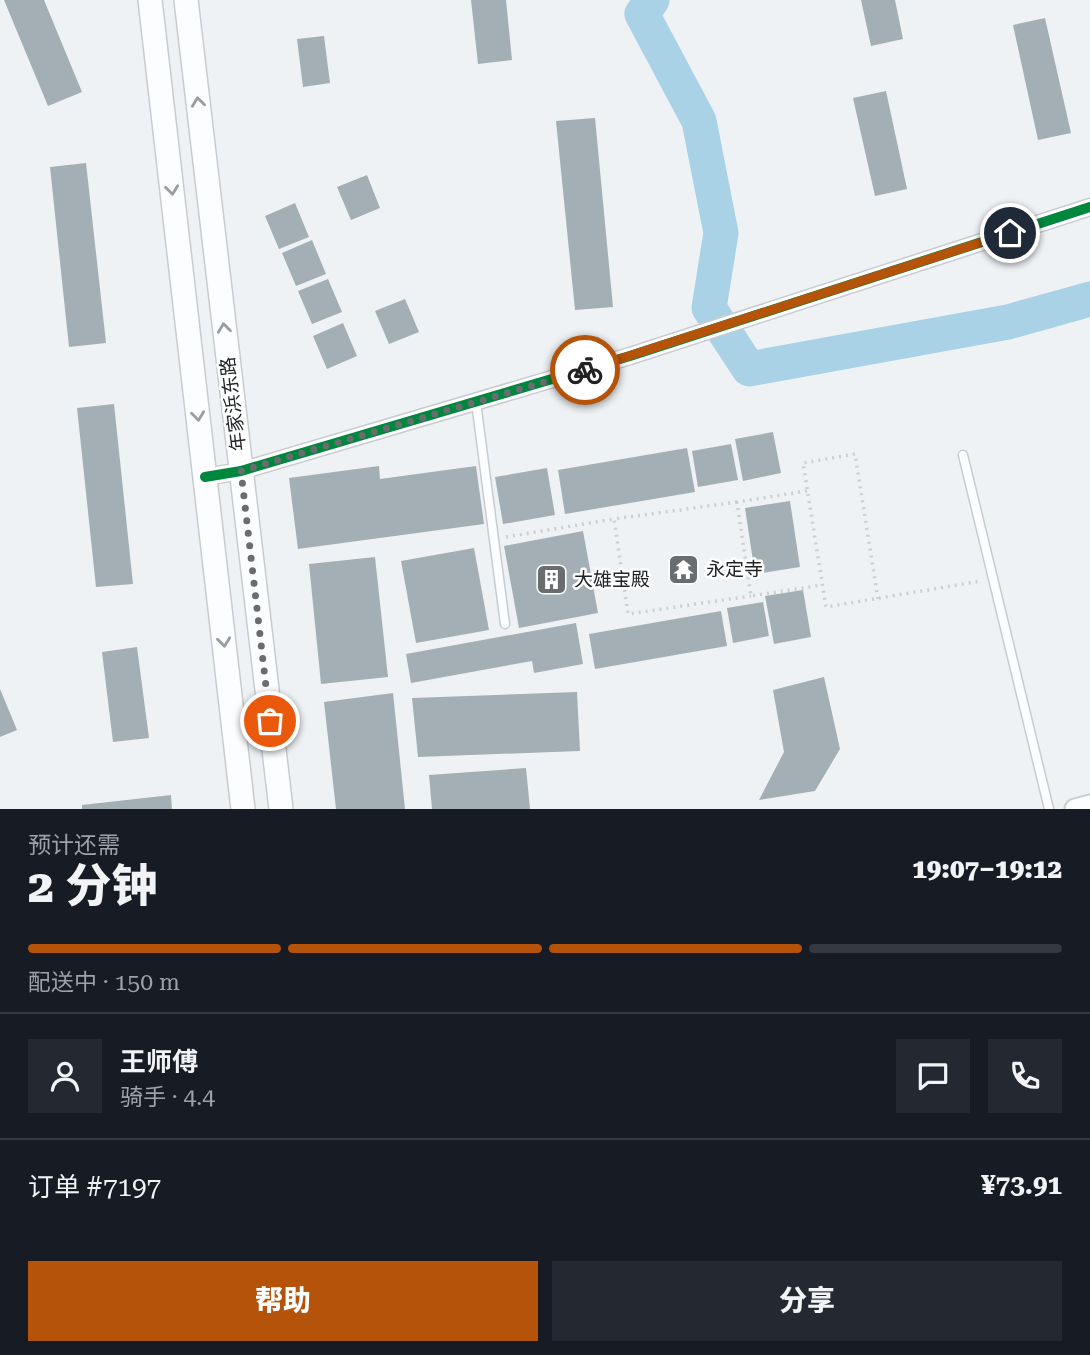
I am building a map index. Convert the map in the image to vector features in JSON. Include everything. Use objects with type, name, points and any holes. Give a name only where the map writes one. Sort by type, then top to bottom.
[{"type":"main road","name":"年家浜东路","points":[[150,0],[243,809]]},
{"type":"main road","name":"年家浜东路","points":[[186,0],[281,809]]},
{"type":"street","points":[[205,477],[241,471],[630,356],[1090,207]]},
{"type":"street","points":[[1075,809],[1090,805]]},
{"type":"lane","points":[[476,402],[505,624]]},
{"type":"lane","points":[[964,454],[1049,809]]},
{"type":"path","points":[[877,599],[855,454],[803,463],[826,607],[877,599],[993,579]]},
{"type":"path","points":[[494,539],[807,491]]},
{"type":"path","points":[[737,502],[751,596]]},
{"type":"path","points":[[614,519],[628,614],[822,584]]},
{"type":"building","points":[[4,0],[44,0],[82,92],[48,106]]},
{"type":"building","points":[[471,0],[506,0],[512,60],[478,64]]},
{"type":"building","points":[[861,0],[895,0],[903,39],[871,46]]},
{"type":"building","points":[[1045,18],[1071,133],[1038,140],[1013,25]]},
{"type":"building","points":[[324,36],[330,83],[303,87],[297,39]]},
{"type":"building","points":[[886,91],[907,189],[875,196],[853,98]]},
{"type":"building","points":[[595,118],[613,307],[575,310],[556,121]]},
{"type":"building","points":[[86,163],[106,343],[69,347],[50,167]]},
{"type":"building","points":[[367,175],[380,208],[351,220],[337,187]]},
{"type":"building","points":[[295,203],[309,237],[279,249],[265,216]]},
{"type":"building","points":[[312,240],[326,274],[296,286],[282,253]]},
{"type":"building","points":[[328,279],[342,312],[312,324],[298,291]]},
{"type":"building","points":[[405,299],[419,332],[389,344],[375,311]]},
{"type":"building","points":[[343,323],[357,356],[327,369],[313,336]]},
{"type":"building","points":[[114,404],[133,584],[96,587],[77,408]]},
{"type":"building","points":[[773,432],[781,473],[743,481],[735,439]]},
{"type":"building","points":[[731,444],[738,480],[698,487],[692,451]]},
{"type":"building","points":[[687,448],[695,492],[565,514],[558,470]]},
{"type":"building","points":[[379,466],[380,479],[476,466],[484,524],[298,549],[289,478]]},
{"type":"building","points":[[547,468],[555,515],[503,524],[495,477]]},
{"type":"building","points":[[790,501],[800,567],[755,574],[745,508]]},
{"type":"building","name":"大雄宝殿","points":[[583,531],[598,613],[519,628],[504,546]]},
{"type":"building","points":[[474,548],[489,630],[416,643],[401,561]]},
{"type":"building","points":[[375,557],[388,677],[321,684],[309,564]]},
{"type":"building","points":[[803,590],[811,637],[774,644],[765,596]]},
{"type":"building","points":[[763,602],[769,636],[733,643],[727,608]]},
{"type":"building","points":[[721,611],[727,646],[595,669],[589,634]]},
{"type":"building","points":[[576,623],[583,664],[534,673],[532,661],[411,683],[406,654]]},
{"type":"building","points":[[137,647],[149,738],[113,742],[102,652]]},
{"type":"building","points":[[824,677],[840,749],[815,791],[759,800],[784,752],[773,690]]},
{"type":"building","points":[[0,689],[17,730],[0,737]]},
{"type":"building","points":[[577,692],[580,751],[418,757],[412,698]]},
{"type":"building","points":[[393,693],[405,809],[336,809],[324,702]]},
{"type":"building","points":[[526,768],[530,809],[432,809],[429,775]]},
{"type":"building","points":[[171,795],[172,809],[82,809],[82,805]]},
{"type":"waterway","points":[[652,0],[642,14],[699,121],[721,233],[709,308],[749,369],[1008,322],[1090,299]]},
{"type":"cycle path","points":[[205,477],[241,471],[630,356],[1090,207]]},
{"type":"way so far","points":[[270,721],[241,471],[585,370]]},
{"type":"place","name":"永定寺","points":[[683,569]]},
{"type":"place","name":"大雄宝殿","points":[[551,579]]},
{"type":"route","points":[[585,370],[1010,233]]}]
